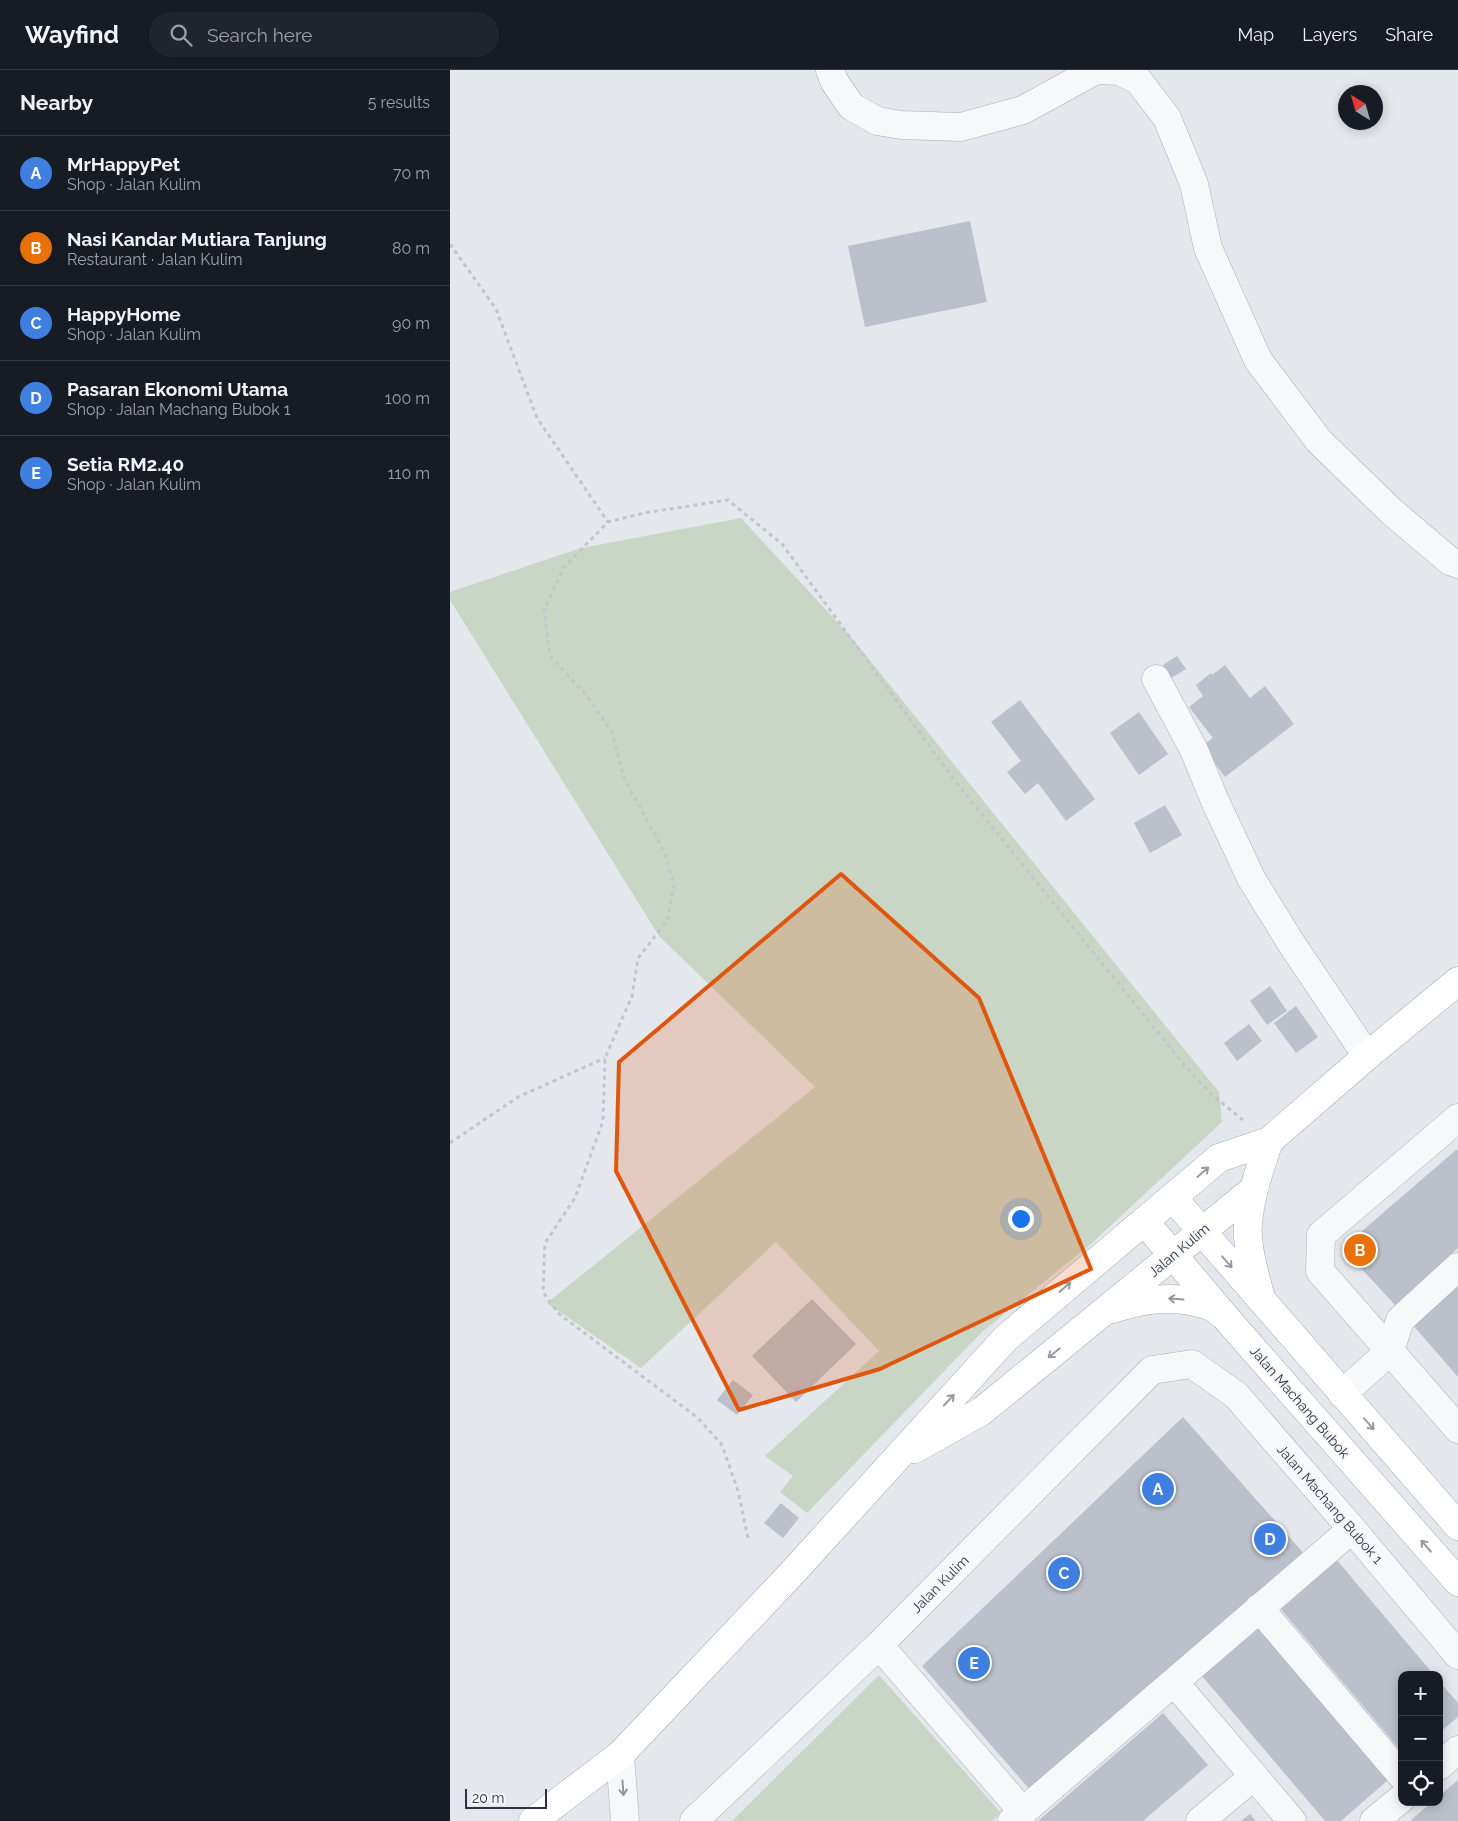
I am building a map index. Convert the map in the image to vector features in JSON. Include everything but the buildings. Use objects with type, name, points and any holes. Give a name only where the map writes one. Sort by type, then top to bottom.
[{"type":"main road","name":"Jalan Kulim","points":[[533,1821],[620,1755],[744,1624],[1006,1338],[1220,1158],[1269,1141],[1367,1056],[1458,981]]},
{"type":"main road","points":[[1262,1301],[1252,1263],[1247,1226],[1254,1189],[1269,1141]]},
{"type":"main road","name":"Jalan Kulim","points":[[892,1462],[982,1411],[1200,1231],[1254,1189]]},
{"type":"main road","points":[[1173,1198],[1458,1526]]},
{"type":"main road","name":"Jalan Machang Bubok","points":[[1144,1221],[1458,1582]]},
{"type":"main road","points":[[1102,1313],[1134,1302],[1161,1298],[1189,1300],[1216,1308],[1234,1326]]},
{"type":"street","points":[[830,70],[834,81],[851,106],[877,121],[901,125],[961,127],[1023,110],[1097,70],[1119,71],[1138,80],[1167,118],[1194,184],[1208,248],[1258,360],[1319,441],[1392,512],[1450,561],[1458,564]]},
{"type":"street","points":[[1156,679],[1194,750],[1215,801],[1251,878],[1291,943],[1367,1056]]},
{"type":"street","points":[[1458,1118],[1321,1235],[1320,1272],[1458,1430]]},
{"type":"street","points":[[1342,1394],[1390,1351],[1400,1320],[1458,1267]]},
{"type":"street","name":"Jalan Machang Bubok 1","points":[[1192,1364],[1236,1395],[1352,1528],[1458,1655]]},
{"type":"street","name":"Jalan Kulim","points":[[694,1821],[879,1645],[1152,1370],[1192,1364]]},
{"type":"street","points":[[879,1645],[1017,1816],[1352,1528]]},
{"type":"street","points":[[1259,1608],[1398,1771]]},
{"type":"street","points":[[1174,1682],[1292,1821]]},
{"type":"street","points":[[1443,1763],[1458,1750]]},
{"type":"street","points":[[620,1755],[625,1821]]},
{"type":"street","points":[[1200,1821],[1254,1776]]},
{"type":"street","points":[[1374,1821],[1398,1801]]},
{"type":"path","points":[[450,244],[496,309],[537,418],[608,522]]},
{"type":"path","points":[[748,1538],[738,1491],[722,1445],[698,1418],[559,1314],[543,1292],[545,1243],[575,1198],[603,1121],[605,1058],[632,996],[638,958],[667,921],[674,886],[665,853],[624,778],[612,732],[586,695],[550,656],[544,610],[564,567],[608,522],[644,513],[728,500],[782,544],[955,781],[1185,1066],[1211,1094],[1269,1141]]},
{"type":"path","points":[[450,1143],[518,1097],[605,1058]]},
{"type":"highlighted area","points":[[841,874],[979,998],[1091,1269],[880,1369],[739,1410],[616,1171],[619,1062]]},
{"type":"green space","points":[[741,518],[851,637],[1219,1092],[1222,1122],[1092,1243],[982,1332],[807,1513],[780,1492],[793,1476],[765,1456],[879,1351],[776,1242],[641,1368],[547,1303],[815,1087],[659,936],[450,600],[450,592],[581,548]]},
{"type":"green space","points":[[879,1675],[1001,1813],[992,1821],[732,1821]]},
{"type":"place","name":"Nasi Kandar Mutiara Tanjung","points":[[1360,1250]]},
{"type":"place","name":"MrHappyPet","points":[[1158,1489]]},
{"type":"place","name":"Pasaran Ekonomi Utama","points":[[1270,1539]]},
{"type":"place","name":"HappyHome","points":[[1064,1573]]},
{"type":"place","name":"Setia RM2.40","points":[[974,1663]]}]
